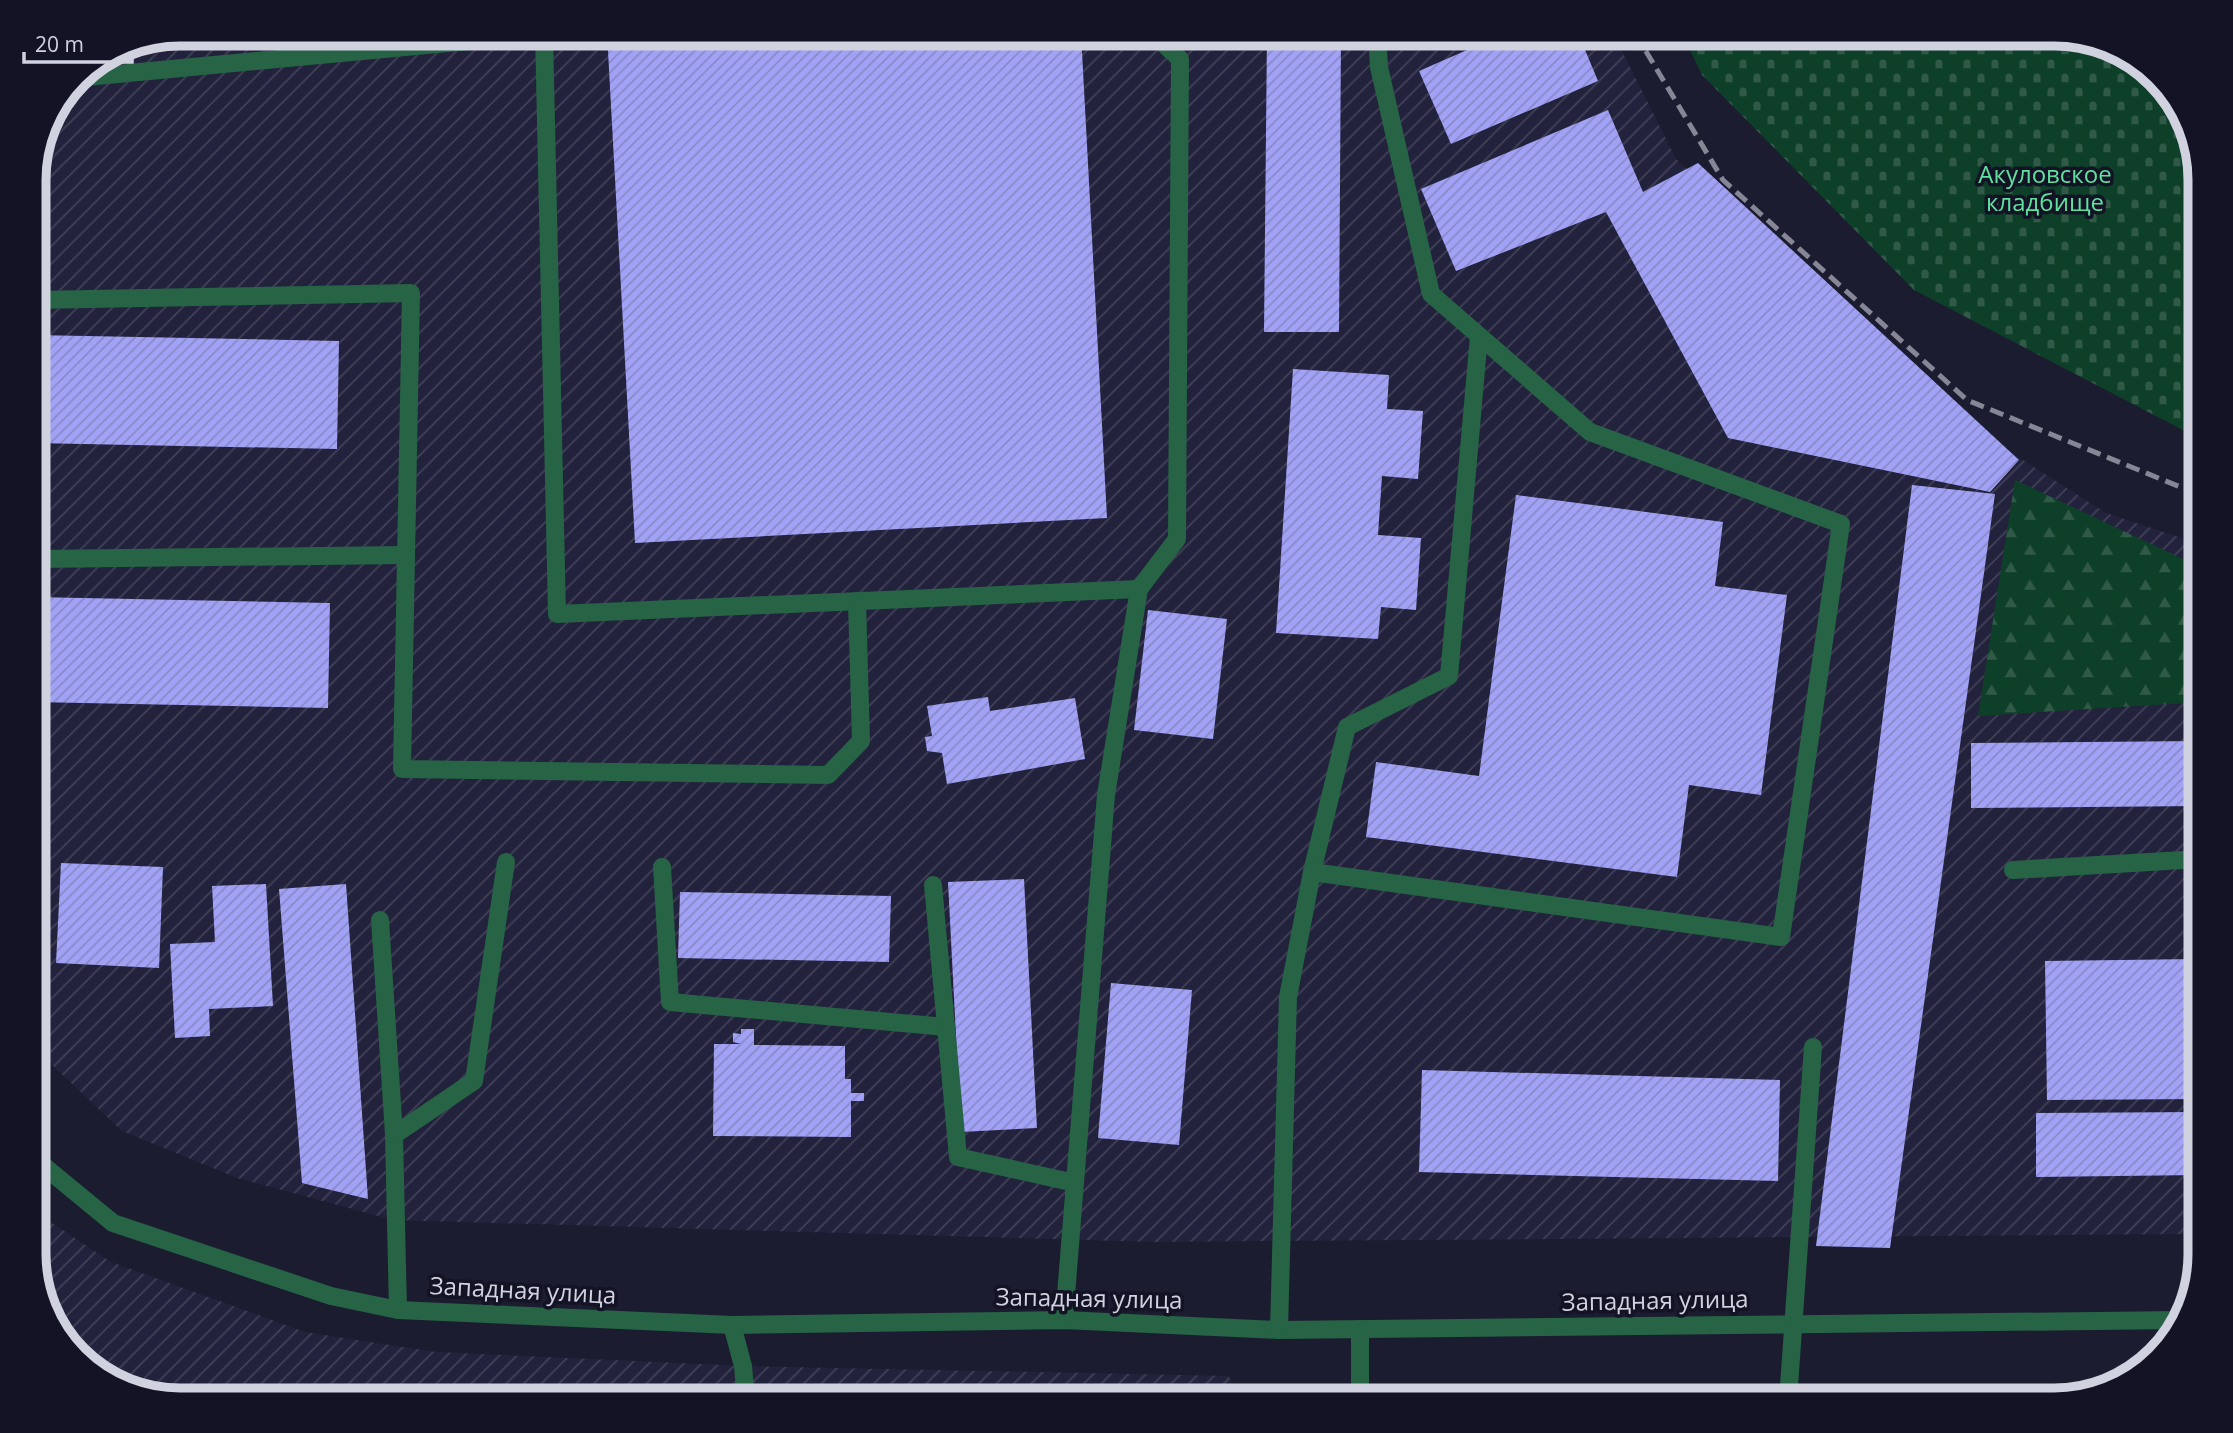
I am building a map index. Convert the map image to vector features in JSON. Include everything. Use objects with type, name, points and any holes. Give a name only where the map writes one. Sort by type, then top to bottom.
[{"type":"street","points":[[94,76],[416,46]]},
{"type":"street","points":[[544,46],[557,614],[1139,589]]},
{"type":"street","points":[[1064,1320],[1106,794],[1139,589],[1177,539],[1180,59],[1166,46]]},
{"type":"street","points":[[1312,872],[1781,937],[1841,524],[1590,432],[1431,294],[1379,67],[1378,46]]},
{"type":"street","points":[[46,300],[411,293],[402,769],[828,775],[861,741],[857,601]]},
{"type":"street","points":[[1279,1330],[1288,997],[1312,872],[1347,727],[1449,676],[1479,336]]},
{"type":"street","points":[[46,559],[406,555]]},
{"type":"street","points":[[2013,870],[2188,860]]},
{"type":"street","points":[[394,1135],[474,1081],[506,862]]},
{"type":"street","points":[[662,867],[670,1002],[946,1027]]},
{"type":"street","points":[[933,885],[958,1157],[1074,1184]]},
{"type":"street","points":[[380,920],[394,1135],[398,1310]]},
{"type":"street","points":[[1788,1388],[1813,1047]]},
{"type":"street","name":"Западная улица","points":[[46,1168],[113,1223],[331,1296],[398,1310],[732,1325],[1064,1320],[1279,1330],[2170,1320]]},
{"type":"street","points":[[732,1325],[743,1366],[745,1388]]},
{"type":"street","points":[[1360,1329],[1360,1388]]},
{"type":"shaded area","points":[[1620,46],[1676,159],[1946,411],[2106,513],[2188,540],[2188,1234],[1155,1242],[393,1220],[237,1178],[122,1131],[46,1059],[46,171],[56,128],[73,98],[91,79],[113,63],[154,48]]},
{"type":"shaded area","points":[[46,1219],[111,1262],[305,1332],[436,1352],[743,1366],[1229,1376],[1232,1388],[162,1386],[120,1374],[98,1360],[73,1335],[63,1320],[50,1288],[46,1262]]},
{"type":"green space","name":"Акуловское кладбище","points":[[1688,46],[2053,46],[2079,48],[2113,59],[2128,68],[2154,91],[2165,105],[2177,128],[2186,162],[2188,433],[1914,290],[1702,75]]},
{"type":"green space","points":[[2015,480],[2188,561],[2188,703],[1978,716]]},
{"type":"building","points":[[608,46],[1082,46],[1107,518],[635,543]]},
{"type":"building","points":[[1267,46],[1341,46],[1339,332],[1264,332]]},
{"type":"building","points":[[1476,46],[1583,46],[1598,81],[1451,144],[1419,71]]},
{"type":"building","points":[[1608,110],[1643,192],[1698,163],[2019,460],[1990,492],[1728,438],[1606,212],[1456,271],[1421,189]]},
{"type":"building","points":[[46,335],[339,341],[337,449],[46,443]]},
{"type":"building","points":[[1293,369],[1389,375],[1387,409],[1423,411],[1418,479],[1382,476],[1378,535],[1421,538],[1416,610],[1381,607],[1378,639],[1276,633]]},
{"type":"building","points":[[1912,485],[1995,494],[1890,1248],[1816,1246]]},
{"type":"building","points":[[1516,495],[1723,522],[1715,586],[1787,595],[1761,795],[1689,785],[1677,877],[1366,837],[1376,762],[1479,776]]},
{"type":"building","points":[[46,597],[330,603],[328,708],[46,702]]},
{"type":"building","points":[[1148,610],[1227,619],[1213,739],[1134,730]]},
{"type":"building","points":[[988,697],[990,711],[1075,698],[1085,759],[947,784],[942,753],[927,751],[925,737],[932,736],[927,706]]},
{"type":"building","points":[[2188,741],[2188,806],[1971,808],[1971,743]]},
{"type":"building","points":[[61,863],[163,867],[159,968],[56,963]]},
{"type":"building","points":[[1024,879],[1037,1128],[961,1132],[948,882]]},
{"type":"building","points":[[266,884],[273,1006],[209,1009],[210,1036],[175,1038],[170,944],[215,942],[212,886]]},
{"type":"building","points":[[346,884],[368,1199],[302,1183],[279,889]]},
{"type":"building","points":[[680,892],[891,896],[889,962],[678,958]]},
{"type":"building","points":[[2188,959],[2188,1099],[2047,1100],[2045,961]]},
{"type":"building","points":[[1111,983],[1192,990],[1179,1145],[1098,1138]]},
{"type":"building","points":[[741,1029],[754,1029],[754,1045],[845,1046],[845,1079],[851,1079],[851,1093],[864,1093],[864,1101],[851,1101],[851,1137],[713,1136],[714,1044],[741,1044],[733,1042],[733,1033],[741,1034]]},
{"type":"building","points":[[1422,1070],[1780,1080],[1778,1181],[1419,1172]]},
{"type":"building","points":[[2188,1112],[2188,1175],[2036,1177],[2036,1113]]},
{"type":"railway","points":[[1643,46],[1723,180],[1967,400],[2188,490]]}]
